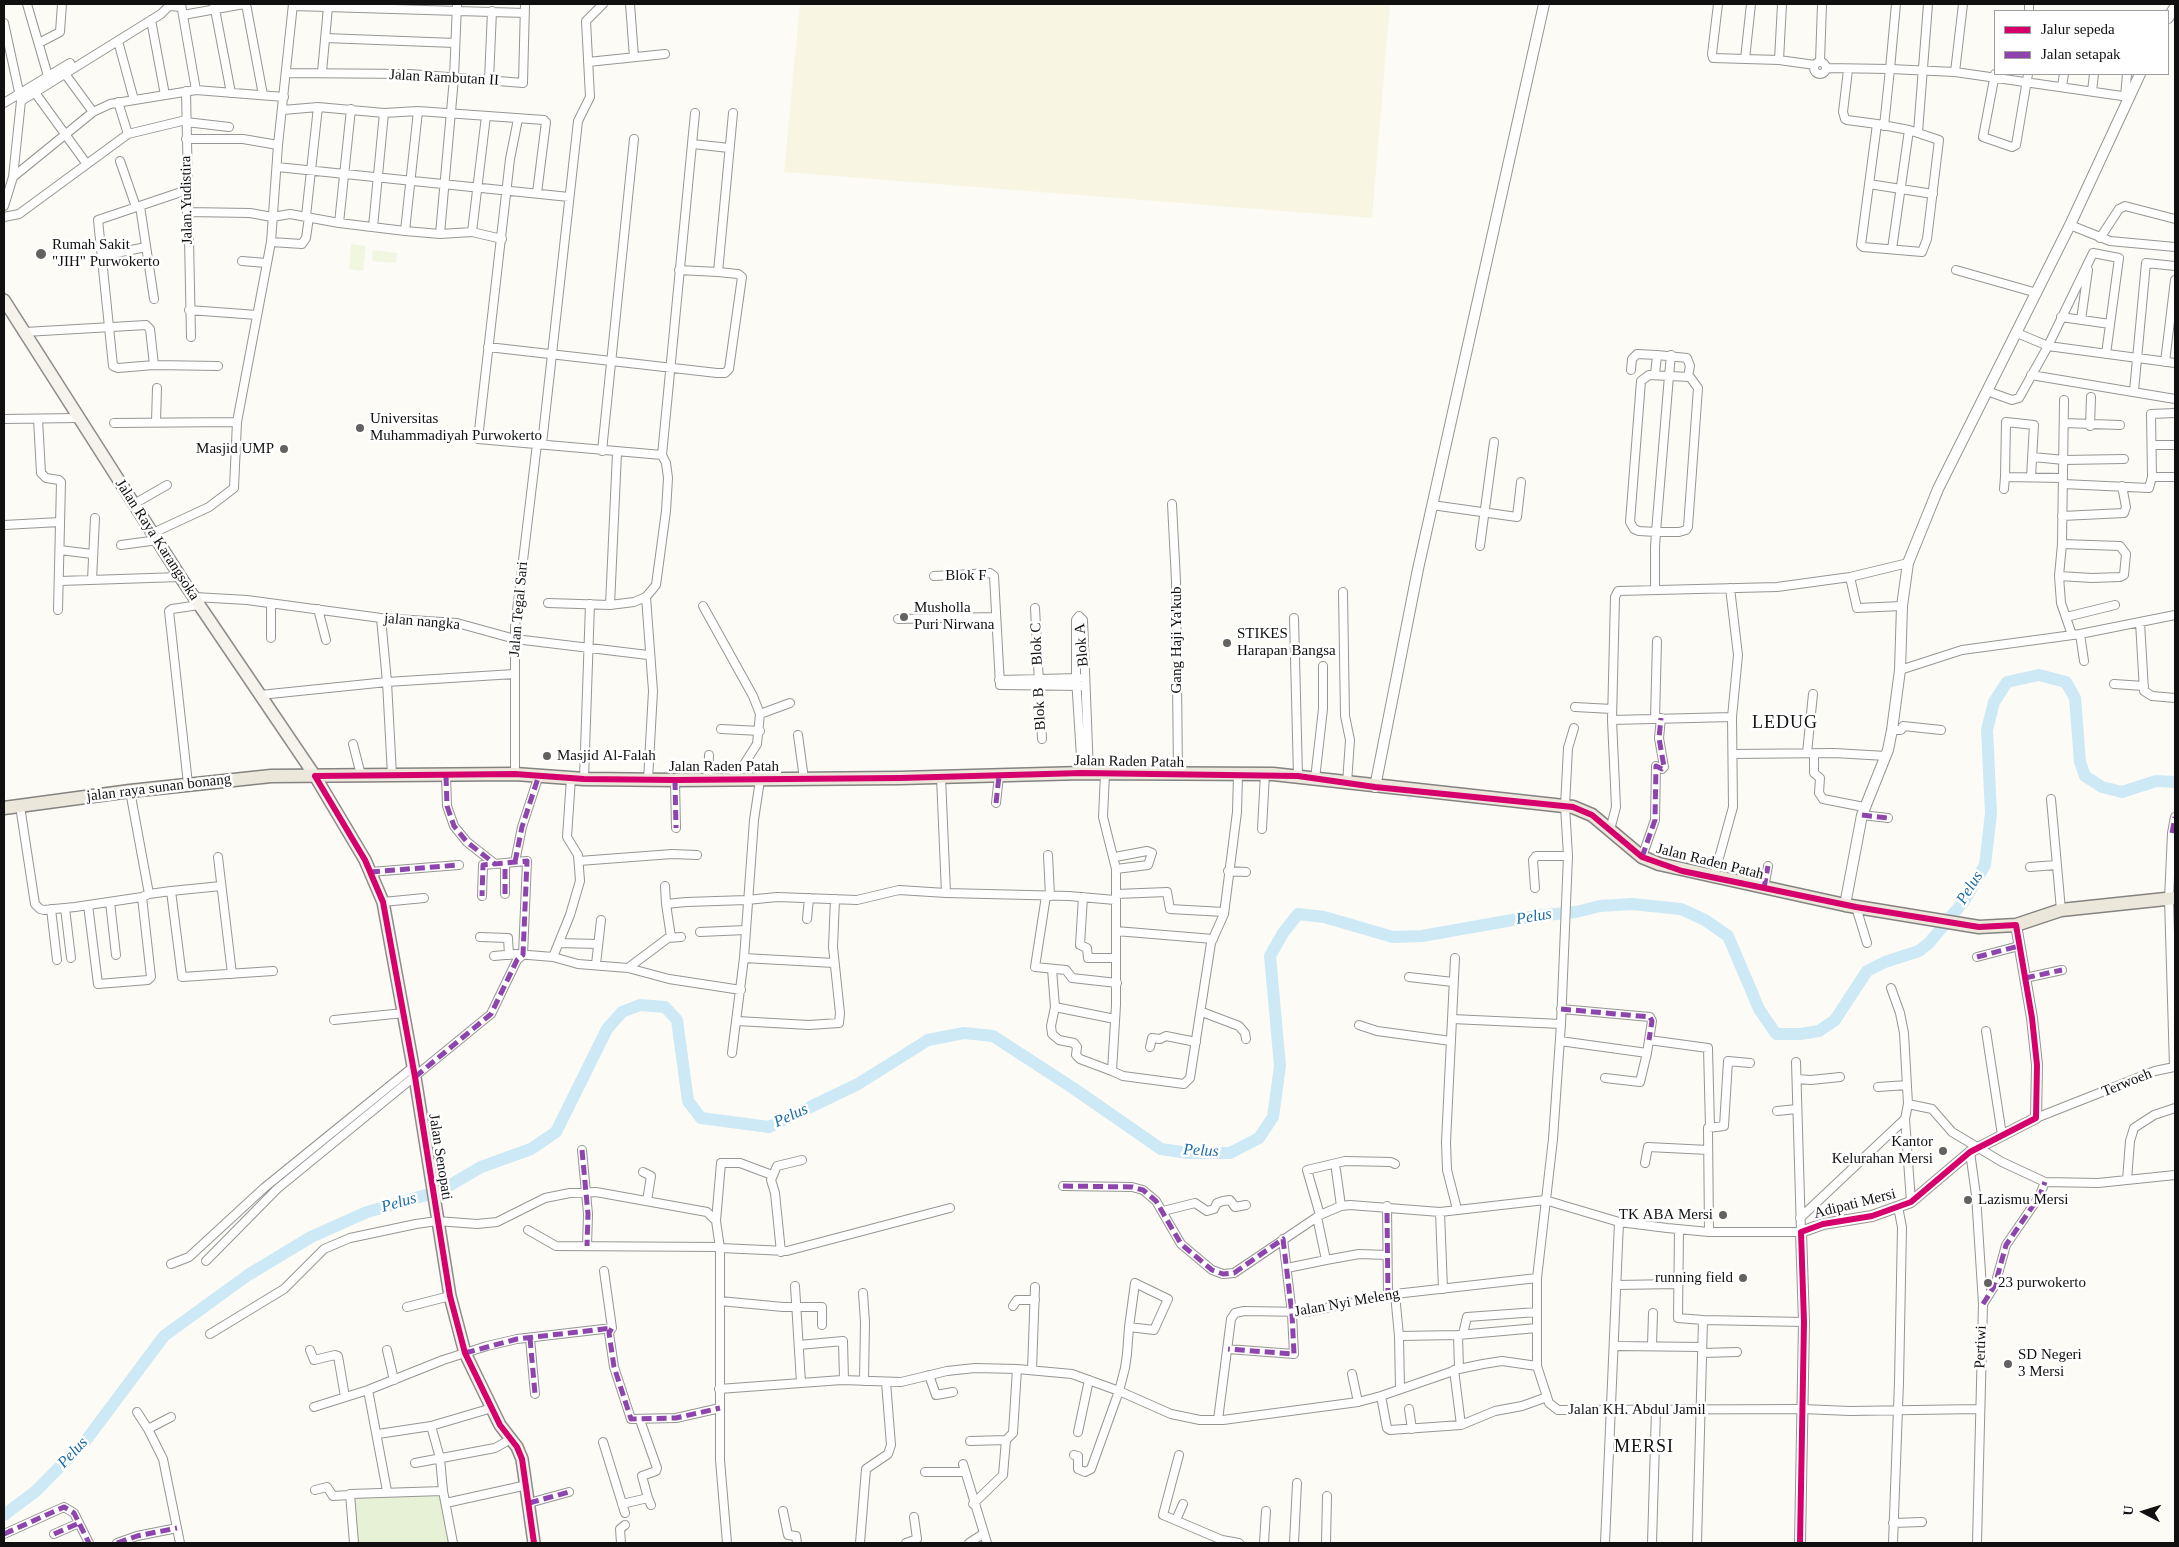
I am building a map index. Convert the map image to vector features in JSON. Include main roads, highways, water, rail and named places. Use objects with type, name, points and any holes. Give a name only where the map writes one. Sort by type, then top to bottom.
[{"type":"main road","name":"Jalan Raya Karangsoka","points":[[4,300],[180,577],[315,776]]},
{"type":"main road","name":"Jalan Raden Patah","points":[[315,776],[515,774],[571,778],[584,774],[648,774],[675,780],[708,775],[729,779],[760,780],[1085,773],[1265,774],[1298,776],[1375,787],[1565,806],[1586,812],[1642,856],[1682,870],[1850,906],[1979,926],[2016,925],[2061,910],[2172,898]]},
{"type":"main road","name":"jalan raya sunan bonang","points":[[4,808],[188,784],[271,776],[315,776]]},
{"type":"main road","name":"Jalan Senopati","points":[[315,776],[353,837],[383,902],[404,1013],[450,1296],[465,1353],[492,1408],[522,1459],[530,1502],[534,1543]]},
{"type":"waterway","name":"Pelus","points":[[4,1515],[36,1491],[87,1439],[164,1336],[248,1275],[311,1237],[367,1212],[440,1191],[481,1167],[531,1149],[556,1132],[607,1029],[622,1012],[640,1005],[665,1007],[677,1020],[688,1101],[701,1118],[769,1127],[858,1084],[928,1040],[964,1033],[993,1036],[1073,1088],[1161,1149],[1188,1153],[1230,1153],[1259,1138],[1273,1117],[1280,1066],[1270,956],[1283,933],[1298,914],[1324,917],[1393,937],[1422,936],[1535,916],[1576,912],[1600,906],[1632,904],[1681,909],[1705,920],[1728,936],[1759,1009],[1776,1034],[1800,1034],[1819,1031],[1835,1020],[1867,971],[1885,962],[1919,951],[1929,943],[1964,901],[1985,865],[1991,813],[1987,730],[1994,702],[2007,682],[2039,675],[2066,682],[2075,698],[2080,762],[2085,776],[2102,787],[2122,792],[2156,781],[2175,782]]},
{"type":"place","name":"Rumah Sakit \"JIH\" Purwokerto","points":[[41,254]]},
{"type":"place","name":"Universitas Muhammadiyah Purwokerto","points":[[360,428]]},
{"type":"place","name":"Masjid UMP","points":[[284,449]]},
{"type":"place","name":"Musholla Puri Nirwana","points":[[904,617]]},
{"type":"place","name":"STIKES Harapan Bangsa","points":[[1227,643]]},
{"type":"place","name":"Masjid Al-Falah","points":[[547,756]]},
{"type":"place","name":"Kantor Kelurahan Mersi","points":[[1943,1151]]},
{"type":"place","name":"Lazismu Mersi","points":[[1968,1200]]},
{"type":"place","name":"TK ABA Mersi","points":[[1723,1215]]},
{"type":"place","name":"running field","points":[[1743,1278]]},
{"type":"place","name":"23 purwokerto","points":[[1988,1283]]},
{"type":"place","name":"SD Negeri 3 Mersi","points":[[2008,1364]]},
{"type":"district","name":"LEDUG","points":[[1785,723]]},
{"type":"district","name":"MERSI","points":[[1644,1447]]}]
